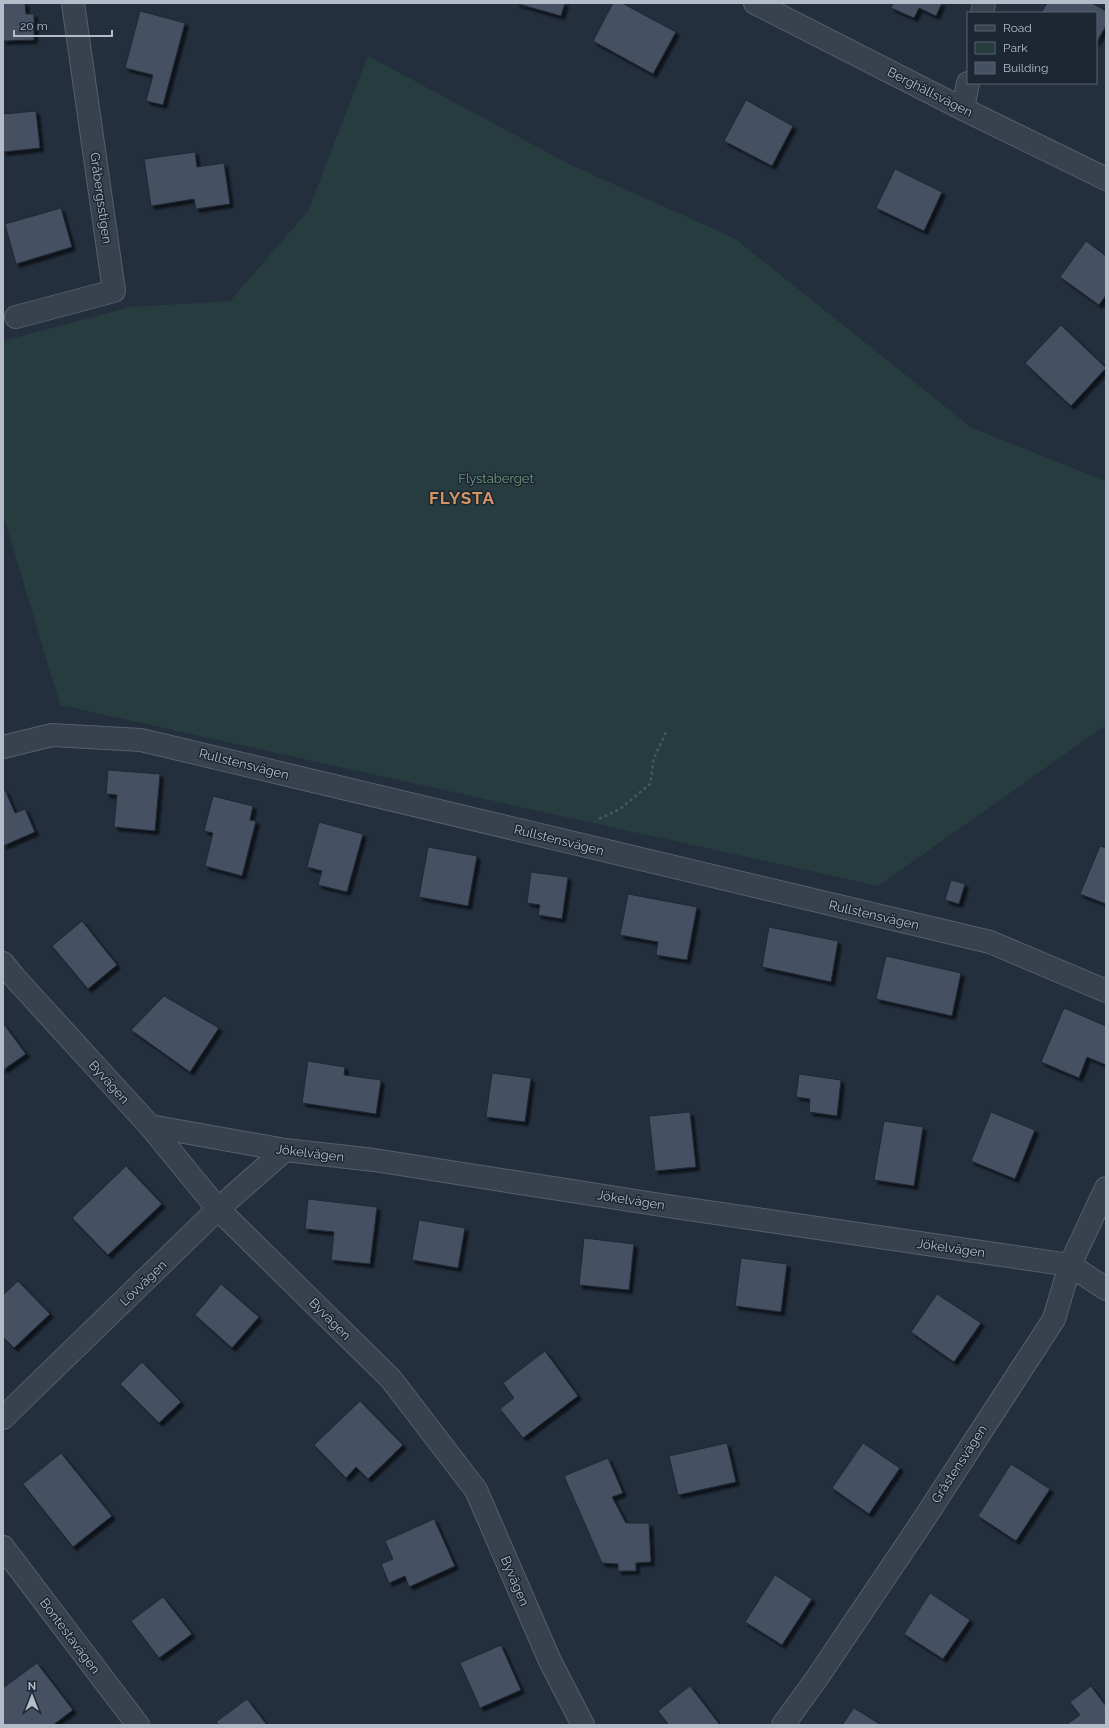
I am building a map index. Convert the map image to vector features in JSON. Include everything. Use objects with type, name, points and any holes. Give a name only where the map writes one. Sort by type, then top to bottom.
[{"type":"street","name":"Gråbergsstigen","points":[[16,317],[114,291],[73,3]]},
{"type":"street","name":"Berghällsvägen","points":[[755,3],[963,109],[1106,179]]},
{"type":"street","points":[[963,109],[968,84]]},
{"type":"street","name":"Rullstensvägen","points":[[3,747],[52,735],[141,740],[990,942],[1106,991]]},
{"type":"street","name":"Byvägen","points":[[3,963],[14,978],[150,1126],[218,1209],[391,1379],[476,1490],[550,1660],[583,1725]]},
{"type":"street","name":"Jökelvägen","points":[[150,1126],[285,1150],[374,1160],[682,1208],[1070,1265],[1106,1289]]},
{"type":"street","name":"Lövvägen","points":[[3,1418],[218,1209],[285,1150]]},
{"type":"street","name":"Gråstensvägen","points":[[783,1725],[922,1522],[1054,1319],[1070,1265],[1106,1188]]},
{"type":"street","name":"Bontestavägen","points":[[3,1547],[138,1725]]},
{"type":"path","points":[[594,822],[620,810],[650,784],[654,758],[667,730]]},
{"type":"green space","name":"Flystaberget","points":[[368,56],[571,165],[734,238],[972,428],[1106,481],[1106,725],[878,886],[60,705],[3,514],[3,341],[130,307],[230,301],[308,211]]},
{"type":"building","points":[[3,3],[25,3],[26,14],[34,14],[34,40],[3,41]]},
{"type":"building","points":[[515,3],[565,3],[561,16]]},
{"type":"building","points":[[613,3],[622,3],[676,32],[653,74],[593,41]]},
{"type":"building","points":[[893,3],[942,3],[936,16],[919,8],[914,18],[891,8]]},
{"type":"building","points":[[1047,3],[1092,3],[1106,11],[1106,26],[1097,41],[1097,12],[1042,12]]},
{"type":"building","points":[[140,11],[185,23],[163,105],[146,101],[153,75],[125,68]]},
{"type":"building","points":[[746,100],[793,126],[772,166],[724,141]]},
{"type":"building","points":[[36,111],[40,148],[3,152],[3,114]]},
{"type":"building","points":[[195,152],[197,167],[224,163],[230,204],[196,209],[194,199],[151,206],[144,159]]},
{"type":"building","points":[[895,169],[942,192],[924,231],[876,208]]},
{"type":"building","points":[[61,208],[72,247],[16,264],[5,224]]},
{"type":"building","points":[[1086,241],[1106,256],[1106,295],[1099,305],[1060,277]]},
{"type":"building","points":[[1061,325],[1106,368],[1071,406],[1025,363]]},
{"type":"building","points":[[108,770],[160,774],[155,831],[114,827],[117,795],[106,794]]},
{"type":"building","points":[[5,790],[15,813],[25,809],[35,832],[3,846],[3,791]]},
{"type":"building","points":[[213,796],[253,806],[250,820],[256,821],[242,876],[205,866],[213,833],[204,831]]},
{"type":"building","points":[[319,822],[363,834],[347,892],[318,885],[322,871],[307,867]]},
{"type":"building","points":[[1100,846],[1106,848],[1106,904],[1080,894]]},
{"type":"building","points":[[428,847],[477,856],[468,906],[419,897]]},
{"type":"building","points":[[531,872],[568,877],[562,919],[538,915],[540,905],[527,903]]},
{"type":"building","points":[[951,880],[965,884],[959,904],[945,900]]},
{"type":"building","points":[[628,894],[697,907],[687,960],[656,955],[658,942],[620,935]]},
{"type":"building","points":[[82,921],[117,965],[88,989],[52,946]]},
{"type":"building","points":[[769,927],[838,941],[831,982],[762,967]]},
{"type":"building","points":[[886,956],[961,973],[952,1016],[876,999]]},
{"type":"building","points":[[164,996],[219,1028],[190,1072],[131,1030]]},
{"type":"building","points":[[1064,1008],[1106,1026],[1106,1065],[1087,1057],[1079,1078],[1041,1062]]},
{"type":"building","points":[[3,1023],[26,1054],[3,1070]]},
{"type":"building","points":[[308,1061],[345,1067],[344,1075],[381,1080],[376,1114],[302,1103]]},
{"type":"building","points":[[492,1073],[531,1078],[525,1122],[486,1117]]},
{"type":"building","points":[[799,1074],[841,1080],[837,1116],[809,1112],[810,1099],[796,1097]]},
{"type":"building","points":[[690,1112],[696,1167],[655,1171],[649,1116]]},
{"type":"building","points":[[991,1112],[1035,1130],[1015,1179],[971,1161]]},
{"type":"building","points":[[884,1121],[923,1127],[914,1186],[874,1180]]},
{"type":"building","points":[[126,1166],[162,1204],[108,1255],[72,1218]]},
{"type":"building","points":[[308,1199],[377,1207],[370,1264],[331,1260],[334,1232],[305,1229]]},
{"type":"building","points":[[419,1220],[465,1228],[458,1268],[412,1260]]},
{"type":"building","points":[[584,1238],[634,1244],[629,1290],[579,1285]]},
{"type":"building","points":[[741,1258],[787,1264],[781,1312],[735,1306]]},
{"type":"building","points":[[18,1281],[50,1314],[14,1348],[3,1337],[3,1295]]},
{"type":"building","points":[[221,1284],[259,1317],[232,1348],[195,1315]]},
{"type":"building","points":[[937,1294],[981,1323],[954,1362],[911,1332]]},
{"type":"building","points":[[545,1351],[578,1396],[523,1438],[500,1409],[514,1398],[503,1383]]},
{"type":"building","points":[[142,1362],[181,1402],[159,1423],[120,1384]]},
{"type":"building","points":[[360,1401],[403,1445],[368,1479],[356,1467],[346,1478],[314,1445]]},
{"type":"building","points":[[727,1443],[736,1482],[678,1495],[669,1456]]},
{"type":"building","points":[[863,1443],[900,1468],[869,1514],[832,1488]]},
{"type":"building","points":[[61,1453],[112,1516],[73,1547],[23,1484]]},
{"type":"building","points":[[608,1458],[623,1493],[612,1497],[626,1523],[649,1523],[651,1562],[636,1563],[636,1571],[618,1571],[618,1564],[602,1563],[564,1476]]},
{"type":"building","points":[[1011,1464],[1050,1489],[1016,1541],[978,1516]]},
{"type":"building","points":[[434,1519],[455,1566],[409,1587],[405,1576],[389,1583],[381,1564],[393,1559],[385,1541]]},
{"type":"building","points":[[775,1575],[812,1599],[782,1645],[745,1622]]},
{"type":"building","points":[[930,1593],[970,1620],[943,1659],[904,1634]]},
{"type":"building","points":[[163,1597],[192,1634],[159,1658],[131,1621]]},
{"type":"building","points":[[501,1645],[521,1690],[480,1708],[460,1663]]},
{"type":"building","points":[[37,1663],[73,1710],[53,1725],[3,1725],[3,1688]]},
{"type":"building","points":[[690,1686],[720,1725],[669,1725],[658,1711]]},
{"type":"building","points":[[1091,1686],[1106,1706],[1106,1725],[1066,1725],[1080,1715],[1070,1702]]},
{"type":"building","points":[[247,1699],[267,1725],[219,1725],[216,1722]]},
{"type":"building","points":[[854,1708],[881,1725],[842,1725]]},
{"type":"district","name":"FLYSTA","points":[[462,498]]}]
